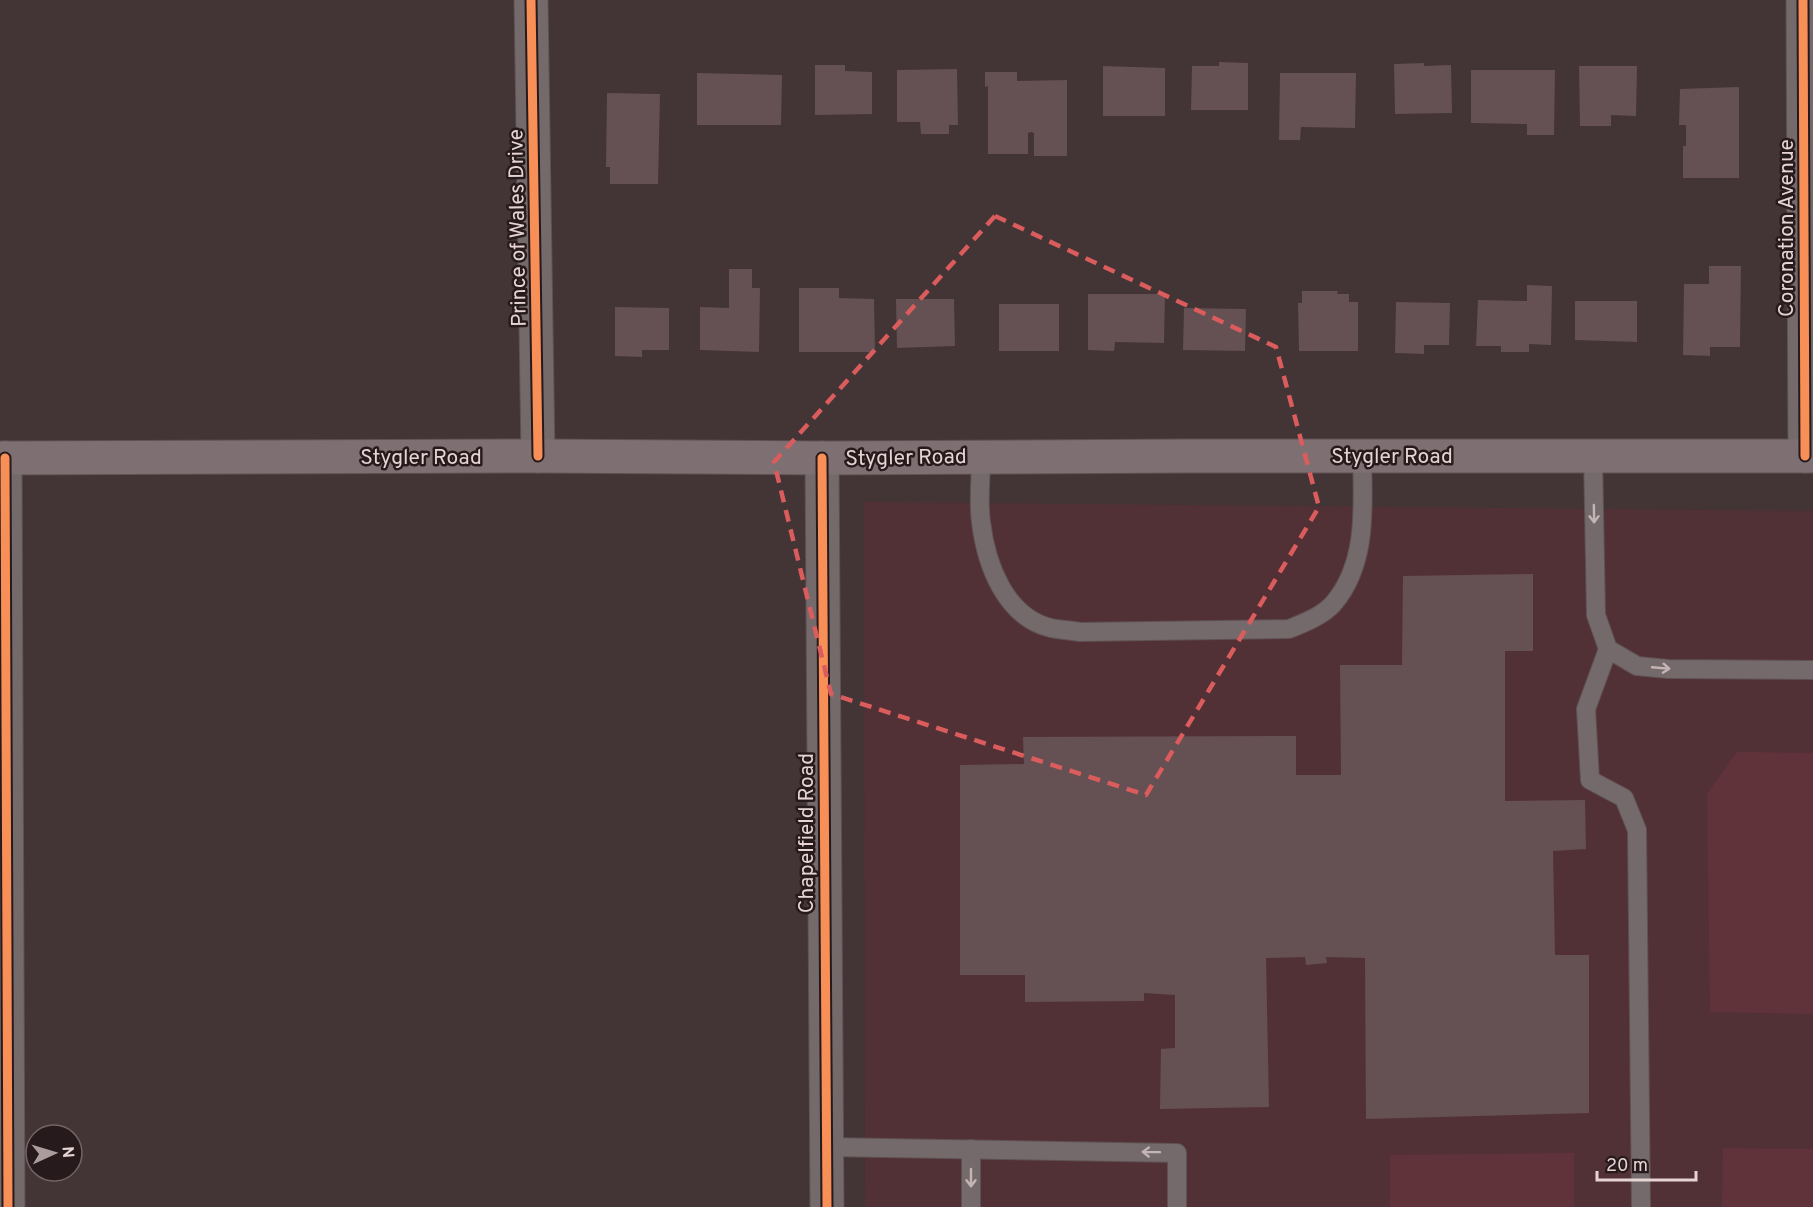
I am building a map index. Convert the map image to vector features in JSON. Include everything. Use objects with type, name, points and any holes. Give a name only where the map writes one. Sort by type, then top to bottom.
[{"type":"main road","name":"Stygler Road","points":[[2,458],[1809,456]]},
{"type":"street","name":"Prince of Wales Drive","points":[[531,0],[538,456]]},
{"type":"street","name":"Coronation Avenue","points":[[1803,0],[1809,456]]},
{"type":"street","points":[[2,458],[3,1004],[8,1207]]},
{"type":"street","name":"Chapelfield Road","points":[[822,458],[826,1207]]},
{"type":"lane","points":[[1593,455],[1596,615],[1608,648],[1637,666],[1668,669],[1813,670]]},
{"type":"lane","points":[[981,457],[981,522],[993,572],[1006,597],[1026,616],[1049,628],[1079,632],[1289,629],[1310,621],[1332,605],[1347,585],[1354,566],[1363,521],[1362,456]]},
{"type":"lane","points":[[1608,648],[1586,710],[1586,721],[1590,780],[1624,798],[1637,830],[1641,1207]]},
{"type":"lane","points":[[826,1147],[1177,1153],[1177,1207]]},
{"type":"lane","points":[[971,1149],[971,1207]]},
{"type":"highlighted area","points":[[995,216],[1276,347],[1319,507],[1146,795],[831,694],[774,462]]},
{"type":"shaded area","points":[[864,502],[1813,511],[1813,1207],[865,1207]]},
{"type":"shaded area","points":[[1737,752],[1813,753],[1813,1014],[1710,1012],[1707,794]]},
{"type":"shaded area","points":[[1723,1148],[1813,1149],[1813,1207],[1722,1207]]},
{"type":"shaded area","points":[[1574,1153],[1574,1207],[1390,1207],[1390,1155]]},
{"type":"building","points":[[1219,62],[1248,63],[1248,110],[1191,110],[1192,66],[1219,66]]},
{"type":"building","points":[[1424,63],[1424,66],[1451,65],[1452,113],[1395,114],[1394,64]]},
{"type":"building","points":[[815,65],[845,65],[845,71],[872,72],[872,114],[815,115]]},
{"type":"building","points":[[1103,66],[1165,68],[1165,116],[1103,116]]},
{"type":"building","points":[[1579,66],[1637,66],[1636,116],[1611,115],[1611,126],[1580,126]]},
{"type":"building","points":[[957,69],[958,125],[949,125],[949,134],[921,134],[920,122],[897,122],[897,70]]},
{"type":"building","points":[[1471,70],[1555,70],[1554,135],[1527,135],[1527,124],[1471,123]]},
{"type":"building","points":[[985,72],[1017,72],[1017,81],[1067,80],[1067,156],[1034,156],[1034,133],[1031,132],[1028,133],[1028,154],[988,154],[988,86],[985,87]]},
{"type":"building","points":[[697,73],[782,75],[781,125],[697,125]]},
{"type":"building","points":[[1280,73],[1356,73],[1355,128],[1301,127],[1300,140],[1279,140]]},
{"type":"building","points":[[1739,87],[1739,178],[1683,178],[1683,146],[1686,146],[1686,125],[1679,125],[1680,89]]},
{"type":"building","points":[[607,93],[660,94],[658,184],[610,184],[610,167],[606,167]]},
{"type":"building","points":[[1709,266],[1741,266],[1740,347],[1710,347],[1710,356],[1683,355],[1684,284],[1709,284]]},
{"type":"building","points":[[729,269],[752,269],[752,288],[760,288],[759,352],[700,350],[700,307],[729,308]]},
{"type":"building","points":[[1527,285],[1552,286],[1551,345],[1529,344],[1529,352],[1501,352],[1501,346],[1476,346],[1478,300],[1527,301]]},
{"type":"building","points":[[799,288],[839,288],[839,298],[874,299],[875,352],[799,352]]},
{"type":"building","points":[[1302,291],[1338,291],[1337,294],[1349,294],[1349,302],[1358,302],[1358,351],[1299,351],[1298,303],[1302,303]]},
{"type":"building","points":[[1088,294],[1165,294],[1164,343],[1115,342],[1114,351],[1088,350]]},
{"type":"building","points":[[896,299],[954,299],[955,346],[897,348]]},
{"type":"building","points":[[1575,301],[1637,301],[1637,342],[1575,340]]},
{"type":"building","points":[[1396,302],[1450,303],[1449,345],[1424,345],[1424,354],[1395,353]]},
{"type":"building","points":[[999,304],[1059,304],[1059,351],[999,351]]},
{"type":"building","points":[[615,307],[669,308],[669,350],[642,350],[642,357],[615,356]]},
{"type":"building","points":[[1184,308],[1246,309],[1245,351],[1183,350]]},
{"type":"building","points":[[1533,574],[1533,651],[1505,651],[1505,801],[1585,800],[1586,849],[1553,851],[1555,955],[1589,955],[1589,1113],[1366,1119],[1365,958],[1326,957],[1327,963],[1306,965],[1305,957],[1266,958],[1269,1107],[1160,1109],[1161,1049],[1175,1048],[1175,995],[1144,993],[1144,1001],[1025,1002],[1025,975],[960,975],[960,765],[1024,764],[1023,737],[1296,736],[1296,775],[1341,775],[1340,665],[1402,665],[1403,576]]},
{"type":"cycle path","points":[[531,0],[538,456]]},
{"type":"cycle path","points":[[1803,0],[1805,456]]},
{"type":"cycle path","points":[[5,458],[8,1207]]},
{"type":"cycle path","points":[[822,458],[827,1207]]}]
